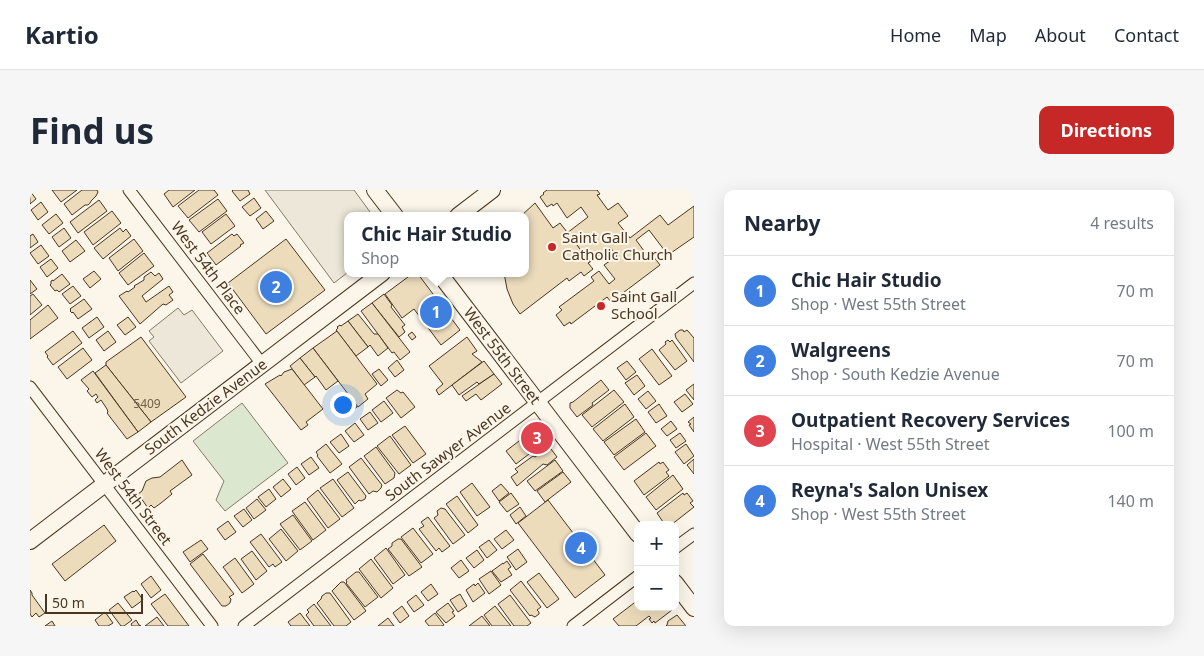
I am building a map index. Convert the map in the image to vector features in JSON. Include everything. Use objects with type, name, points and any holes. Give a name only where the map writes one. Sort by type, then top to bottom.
[{"type":"main road","points":[[375,190],[392,212]]},
{"type":"main road","points":[[463,212],[492,190]]},
{"type":"main road","name":"South Kedzie Avenue","points":[[30,541],[377,277]]},
{"type":"main road","name":"West 55th Street","points":[[442,277],[634,529]]},
{"type":"main road","points":[[679,588],[694,608]]},
{"type":"street","name":"West 54th Place","points":[[129,190],[262,364]]},
{"type":"street","name":"South Sawyer Avenue","points":[[244,626],[694,283]]},
{"type":"street","name":"West 54th Street","points":[[30,387],[212,626]]},
{"type":"street","points":[[679,545],[694,534]]},
{"type":"street","points":[[572,626],[634,579]]},
{"type":"green space","points":[[242,403],[288,463],[225,511],[216,500],[224,481],[193,441]]},
{"type":"shaded area","points":[[265,190],[354,190],[370,212],[344,212],[344,275],[334,283]]},
{"type":"shaded area","points":[[178,308],[184,315],[192,310],[223,351],[181,383],[149,341],[154,337],[149,331]]},
{"type":"building","points":[[52,190],[77,190],[61,202]]},
{"type":"building","points":[[82,190],[97,190],[98,192],[88,205],[85,205],[72,215],[64,204]]},
{"type":"building","points":[[169,190],[195,190],[173,207],[164,194]]},
{"type":"building","points":[[199,190],[214,190],[218,195],[188,218],[178,206]]},
{"type":"building","points":[[233,190],[248,190],[250,194],[240,201]]},
{"type":"building","points":[[547,190],[597,190],[600,194],[597,195],[608,210],[618,203],[628,216],[618,223],[630,238],[660,215],[668,225],[694,206],[694,237],[668,255],[649,230],[636,240],[647,255],[650,252],[660,265],[611,302],[607,297],[571,324],[570,322],[564,326],[556,315],[562,310],[559,307],[594,281],[591,277],[599,271],[609,284],[615,279],[604,265],[617,256],[610,247],[590,262],[567,233],[588,217],[581,207],[567,218],[557,203],[547,207],[540,197]]},
{"type":"building","points":[[30,191],[36,199],[30,204]]},
{"type":"building","points":[[254,198],[261,208],[250,216],[242,207]]},
{"type":"building","points":[[218,199],[227,211],[199,232],[189,220]]},
{"type":"building","points":[[99,200],[107,211],[78,233],[70,222]]},
{"type":"building","points":[[41,202],[48,212],[38,220],[31,210]]},
{"type":"building","name":"Saint Gall Catholic Church","points":[[535,203],[553,228],[560,223],[590,262],[588,263],[593,269],[584,276],[581,272],[569,281],[567,278],[520,314],[513,304],[505,277],[529,277],[529,212],[525,212]]},
{"type":"building","points":[[112,211],[121,223],[93,245],[84,232]]},
{"type":"building","points":[[266,211],[274,221],[263,229],[256,219]]},
{"type":"building","points":[[56,214],[63,223],[49,234],[42,225]]},
{"type":"building","points":[[226,214],[235,226],[211,244],[202,232]]},
{"type":"building","points":[[64,228],[71,238],[59,247],[52,237]]},
{"type":"building","points":[[120,228],[123,232],[126,229],[131,236],[103,259],[94,248]]},
{"type":"building","points":[[33,234],[38,242],[30,248],[30,236]]},
{"type":"building","points":[[232,234],[234,236],[237,234],[244,243],[216,265],[207,253]]},
{"type":"building","points":[[134,239],[143,251],[118,271],[109,258]]},
{"type":"building","points":[[286,239],[325,290],[266,334],[228,283]]},
{"type":"building","points":[[76,240],[85,251],[70,262],[62,251]]},
{"type":"building","points":[[41,245],[49,256],[38,264],[30,253]]},
{"type":"building","points":[[144,253],[154,266],[128,285],[119,273]]},
{"type":"building","points":[[51,259],[58,268],[47,277],[40,267]]},
{"type":"building","points":[[94,271],[101,279],[90,288],[83,279]]},
{"type":"building","points":[[151,272],[155,276],[159,273],[163,279],[142,296],[146,302],[169,286],[173,292],[169,295],[173,300],[166,305],[163,304],[140,324],[119,296],[135,287]]},
{"type":"building","points":[[62,274],[70,284],[59,292],[55,291],[50,285],[51,281]]},
{"type":"building","points":[[408,277],[420,277],[460,330],[441,345],[414,309],[402,318],[385,294]]},
{"type":"building","points":[[30,280],[37,289],[30,294]]},
{"type":"building","points":[[73,286],[81,296],[70,304],[62,294]]},
{"type":"building","points":[[33,294],[42,305],[30,315],[30,296]]},
{"type":"building","points":[[384,294],[405,325],[402,327],[405,332],[399,337],[372,303]]},
{"type":"building","points":[[84,299],[92,309],[78,319],[70,309]]},
{"type":"building","points":[[372,303],[410,352],[400,360],[394,352],[392,353],[361,311]]},
{"type":"building","points":[[48,305],[58,318],[30,339],[30,320]]},
{"type":"building","points":[[358,314],[374,334],[378,334],[388,348],[378,356],[370,345],[368,347],[348,321]]},
{"type":"building","points":[[97,317],[104,327],[89,338],[82,328]]},
{"type":"building","points":[[128,317],[136,327],[125,335],[117,325]]},
{"type":"building","points":[[348,321],[368,347],[356,356],[336,330],[337,327]]},
{"type":"building","points":[[680,330],[684,332],[687,330],[694,338],[694,362],[676,338],[675,334]]},
{"type":"building","points":[[73,331],[82,343],[53,365],[45,352]]},
{"type":"building","points":[[108,331],[116,342],[104,351],[96,340]]},
{"type":"building","points":[[337,331],[377,384],[365,394],[368,399],[358,407],[313,348]]},
{"type":"building","points":[[412,332],[416,337],[412,340],[408,335]]},
{"type":"building","points":[[141,337],[186,397],[151,422],[106,365],[106,362]]},
{"type":"building","points":[[467,337],[477,351],[472,354],[482,362],[439,395],[436,390],[443,384],[429,366]]},
{"type":"building","points":[[668,340],[670,342],[672,340],[687,361],[675,370],[659,350]]},
{"type":"building","points":[[83,348],[92,360],[67,379],[58,367]]},
{"type":"building","points":[[313,348],[338,381],[326,390],[300,358]]},
{"type":"building","points":[[652,349],[672,376],[659,385],[639,359]]},
{"type":"building","points":[[300,358],[315,377],[304,385],[290,366]]},
{"type":"building","points":[[397,360],[404,370],[395,377],[388,368]]},
{"type":"building","points":[[484,361],[494,374],[479,384],[477,382],[459,395],[452,385]]},
{"type":"building","points":[[627,361],[636,372],[626,380],[617,368]]},
{"type":"building","points":[[106,365],[151,422],[138,432],[95,373]]},
{"type":"building","points":[[292,369],[323,409],[306,422],[308,425],[301,430],[265,384]]},
{"type":"building","points":[[379,369],[388,380],[381,386],[372,374]]},
{"type":"building","points":[[93,371],[138,432],[127,439],[107,413],[107,409],[101,400],[97,403],[95,400],[98,397],[96,394],[92,397],[87,391],[89,389],[81,380]]},
{"type":"building","points":[[494,374],[502,384],[481,400],[476,394],[466,401],[462,396]]},
{"type":"building","points":[[637,375],[645,386],[634,395],[625,383]]},
{"type":"building","points":[[601,380],[609,390],[577,417],[570,408],[570,403]]},
{"type":"building","points":[[694,384],[694,400],[686,390]]},
{"type":"building","points":[[397,390],[401,393],[403,392],[415,407],[401,418],[386,398]]},
{"type":"building","points":[[614,390],[624,402],[592,427],[582,415]]},
{"type":"building","points":[[648,391],[656,401],[646,409],[638,399]]},
{"type":"building","points":[[346,392],[357,407],[345,416],[334,401]]},
{"type":"building","points":[[685,394],[693,404],[682,412],[674,402]]},
{"type":"building","points":[[384,401],[393,413],[381,422],[372,410]]},
{"type":"building","points":[[625,404],[634,417],[603,441],[593,429]]},
{"type":"building","points":[[659,404],[667,416],[656,423],[648,412]]},
{"type":"building","points":[[370,412],[378,423],[368,430],[360,419]]},
{"type":"building","points":[[694,417],[694,432],[689,425],[691,424],[688,422]]},
{"type":"building","points":[[636,419],[645,432],[614,455],[604,442]]},
{"type":"building","points":[[671,421],[677,429],[667,436],[661,429]]},
{"type":"building","points":[[355,423],[364,435],[354,442],[345,431]]},
{"type":"building","points":[[405,426],[426,454],[413,463],[392,435]]},
{"type":"building","points":[[536,428],[547,444],[534,453],[533,451],[516,464],[506,451]]},
{"type":"building","points":[[646,433],[656,446],[624,470],[614,457]]},
{"type":"building","points":[[680,433],[686,441],[676,448],[670,440]]},
{"type":"building","points":[[341,434],[349,446],[339,453],[330,442]]},
{"type":"building","points":[[390,436],[411,465],[399,474],[377,446]]},
{"type":"building","points":[[326,444],[342,464],[330,473],[316,452]]},
{"type":"building","points":[[686,444],[694,456],[684,464],[675,452]]},
{"type":"building","points":[[548,445],[557,457],[547,465],[543,464],[517,486],[511,477],[518,472],[515,469],[533,456],[535,457]]},
{"type":"building","points":[[376,447],[395,473],[394,478],[385,484],[364,456]]},
{"type":"building","points":[[311,457],[319,468],[309,475],[301,464]]},
{"type":"building","points":[[361,458],[382,485],[377,492],[373,491],[369,494],[349,467]]},
{"type":"building","points":[[694,459],[694,474],[687,465]]},
{"type":"building","points":[[182,460],[192,475],[170,491],[172,494],[161,503],[154,508],[151,505],[148,508],[138,494],[142,491],[146,481],[160,477]]},
{"type":"building","points":[[555,460],[563,471],[535,491],[527,481]]},
{"type":"building","points":[[659,462],[660,464],[663,462],[669,470],[666,472],[669,476],[644,495],[634,481]]},
{"type":"building","points":[[297,467],[305,478],[296,485],[288,474]]},
{"type":"building","points":[[348,472],[366,496],[365,499],[359,500],[355,504],[337,480]]},
{"type":"building","points":[[563,472],[571,482],[545,502],[537,491]]},
{"type":"building","points":[[673,475],[683,489],[656,510],[646,497]]},
{"type":"building","points":[[283,479],[291,489],[281,497],[273,487]]},
{"type":"building","points":[[333,479],[354,508],[342,517],[320,488]]},
{"type":"building","points":[[472,483],[490,507],[477,516],[460,492]]},
{"type":"building","points":[[501,484],[509,493],[499,501],[492,491]]},
{"type":"building","points":[[269,489],[276,499],[266,507],[258,497]]},
{"type":"building","points":[[318,490],[340,519],[328,528],[307,499]]},
{"type":"building","points":[[511,493],[519,504],[507,512],[499,502]]},
{"type":"building","points":[[683,493],[684,495],[687,493],[693,501],[690,503],[694,507],[676,521],[662,521],[657,513]]},
{"type":"building","points":[[457,496],[478,525],[468,533],[446,504]]},
{"type":"building","points":[[257,499],[266,510],[254,519],[246,508]]},
{"type":"building","points":[[548,500],[605,575],[575,598],[518,523]]},
{"type":"building","points":[[305,502],[326,530],[313,540],[292,511]]},
{"type":"building","points":[[520,507],[526,516],[516,524],[510,515]]},
{"type":"building","points":[[441,508],[445,509],[465,535],[453,544],[434,518],[438,515],[437,511]]},
{"type":"building","points":[[244,509],[252,520],[243,527],[234,516]]},
{"type":"building","points":[[293,515],[312,541],[300,550],[280,524]]},
{"type":"building","points":[[428,517],[450,546],[442,552],[439,548],[436,551],[419,529],[424,526],[421,522]]},
{"type":"building","points":[[228,521],[236,532],[225,540],[217,529]]},
{"type":"building","points":[[104,525],[116,541],[65,581],[52,564]]},
{"type":"building","points":[[413,528],[433,554],[421,563],[401,537]]},
{"type":"building","points":[[281,529],[298,551],[286,561],[269,539]]},
{"type":"building","points":[[506,530],[514,540],[502,549],[494,539]]},
{"type":"building","points":[[261,534],[282,562],[275,567],[273,564],[269,567],[250,542]]},
{"type":"building","points":[[398,539],[401,539],[422,567],[409,576],[388,549]]},
{"type":"building","points":[[201,540],[208,549],[190,562],[183,552]]},
{"type":"building","points":[[489,540],[497,550],[487,558],[479,547]]},
{"type":"building","points":[[386,548],[405,575],[393,584],[374,558]]},
{"type":"building","points":[[518,549],[527,562],[516,570],[507,557]]},
{"type":"building","points":[[477,550],[484,560],[474,568],[466,558]]},
{"type":"building","points":[[252,551],[267,571],[256,580],[241,559]]},
{"type":"building","points":[[203,554],[234,594],[229,597],[231,599],[230,603],[226,606],[222,606],[190,564]]},
{"type":"building","points":[[235,558],[254,584],[242,593],[223,567]]},
{"type":"building","points":[[371,559],[393,588],[381,598],[359,569]]},
{"type":"building","points":[[461,560],[469,571],[459,578],[451,568]]},
{"type":"building","points":[[507,561],[511,567],[508,569],[512,575],[501,582],[492,571]]},
{"type":"building","points":[[491,571],[501,585],[489,594],[479,579]]},
{"type":"building","points":[[356,572],[359,572],[378,597],[365,607],[346,583],[346,580]]},
{"type":"building","points":[[539,573],[559,599],[547,608],[527,582]]},
{"type":"building","points":[[151,576],[161,590],[151,598],[141,584]]},
{"type":"building","points":[[521,581],[541,607],[537,610],[539,614],[535,617],[530,616],[510,590]]},
{"type":"building","points":[[341,582],[344,582],[366,611],[354,620],[332,591]]},
{"type":"building","points":[[478,583],[485,593],[473,602],[466,590]]},
{"type":"building","points":[[431,584],[438,594],[428,601],[421,592]]},
{"type":"building","points":[[30,590],[45,613],[39,617],[36,613],[32,617],[30,614]]},
{"type":"building","points":[[136,590],[143,600],[132,608],[124,597]]},
{"type":"building","points":[[326,593],[330,593],[351,622],[346,626],[334,626],[317,603]]},
{"type":"building","points":[[165,594],[189,626],[168,626],[151,604]]},
{"type":"building","points":[[460,594],[467,606],[458,612],[450,600]]},
{"type":"building","points":[[416,595],[424,605],[414,612],[407,602]]},
{"type":"building","points":[[510,595],[531,623],[527,626],[514,626],[498,604]]},
{"type":"building","points":[[118,603],[132,620],[124,626],[121,626],[109,610]]},
{"type":"building","points":[[448,603],[455,616],[446,623],[436,612]]},
{"type":"building","points":[[634,603],[634,611],[671,611],[655,623],[654,621],[652,623],[649,616],[636,626],[619,626],[613,619]]},
{"type":"building","points":[[314,604],[331,626],[314,626],[306,615],[309,612],[307,610]]},
{"type":"building","points":[[402,606],[409,616],[400,623],[393,613]]},
{"type":"building","points":[[495,606],[511,626],[492,626],[484,615]]},
{"type":"building","points":[[105,612],[113,623],[108,626],[99,626],[95,620]]},
{"type":"building","points":[[300,613],[310,626],[291,626],[288,622]]},
{"type":"building","points":[[435,613],[444,625],[429,626],[425,621]]},
{"type":"building","points":[[677,615],[686,626],[666,626],[668,621]]},
{"type":"building","points":[[482,616],[490,626],[469,626]]},
{"type":"building","points":[[157,617],[164,626],[145,626]]},
{"type":"building","points":[[388,618],[394,626],[378,626]]},
{"type":"building","points":[[136,620],[141,626],[132,626],[131,624]]},
{"type":"building","points":[[52,621],[55,626],[45,626]]},
{"type":"place","name":"Saint Gall Catholic Church","points":[[552,247]]},
{"type":"place","name":"Walgreens","points":[[276,287]]},
{"type":"place","name":"Saint Gall School","points":[[601,306]]},
{"type":"place","name":"Chic Hair Studio","points":[[436,312]]},
{"type":"place","name":"Outpatient Recovery Services","points":[[537,438]]},
{"type":"place","name":"Reyna's Salon Unisex","points":[[581,548]]}]
